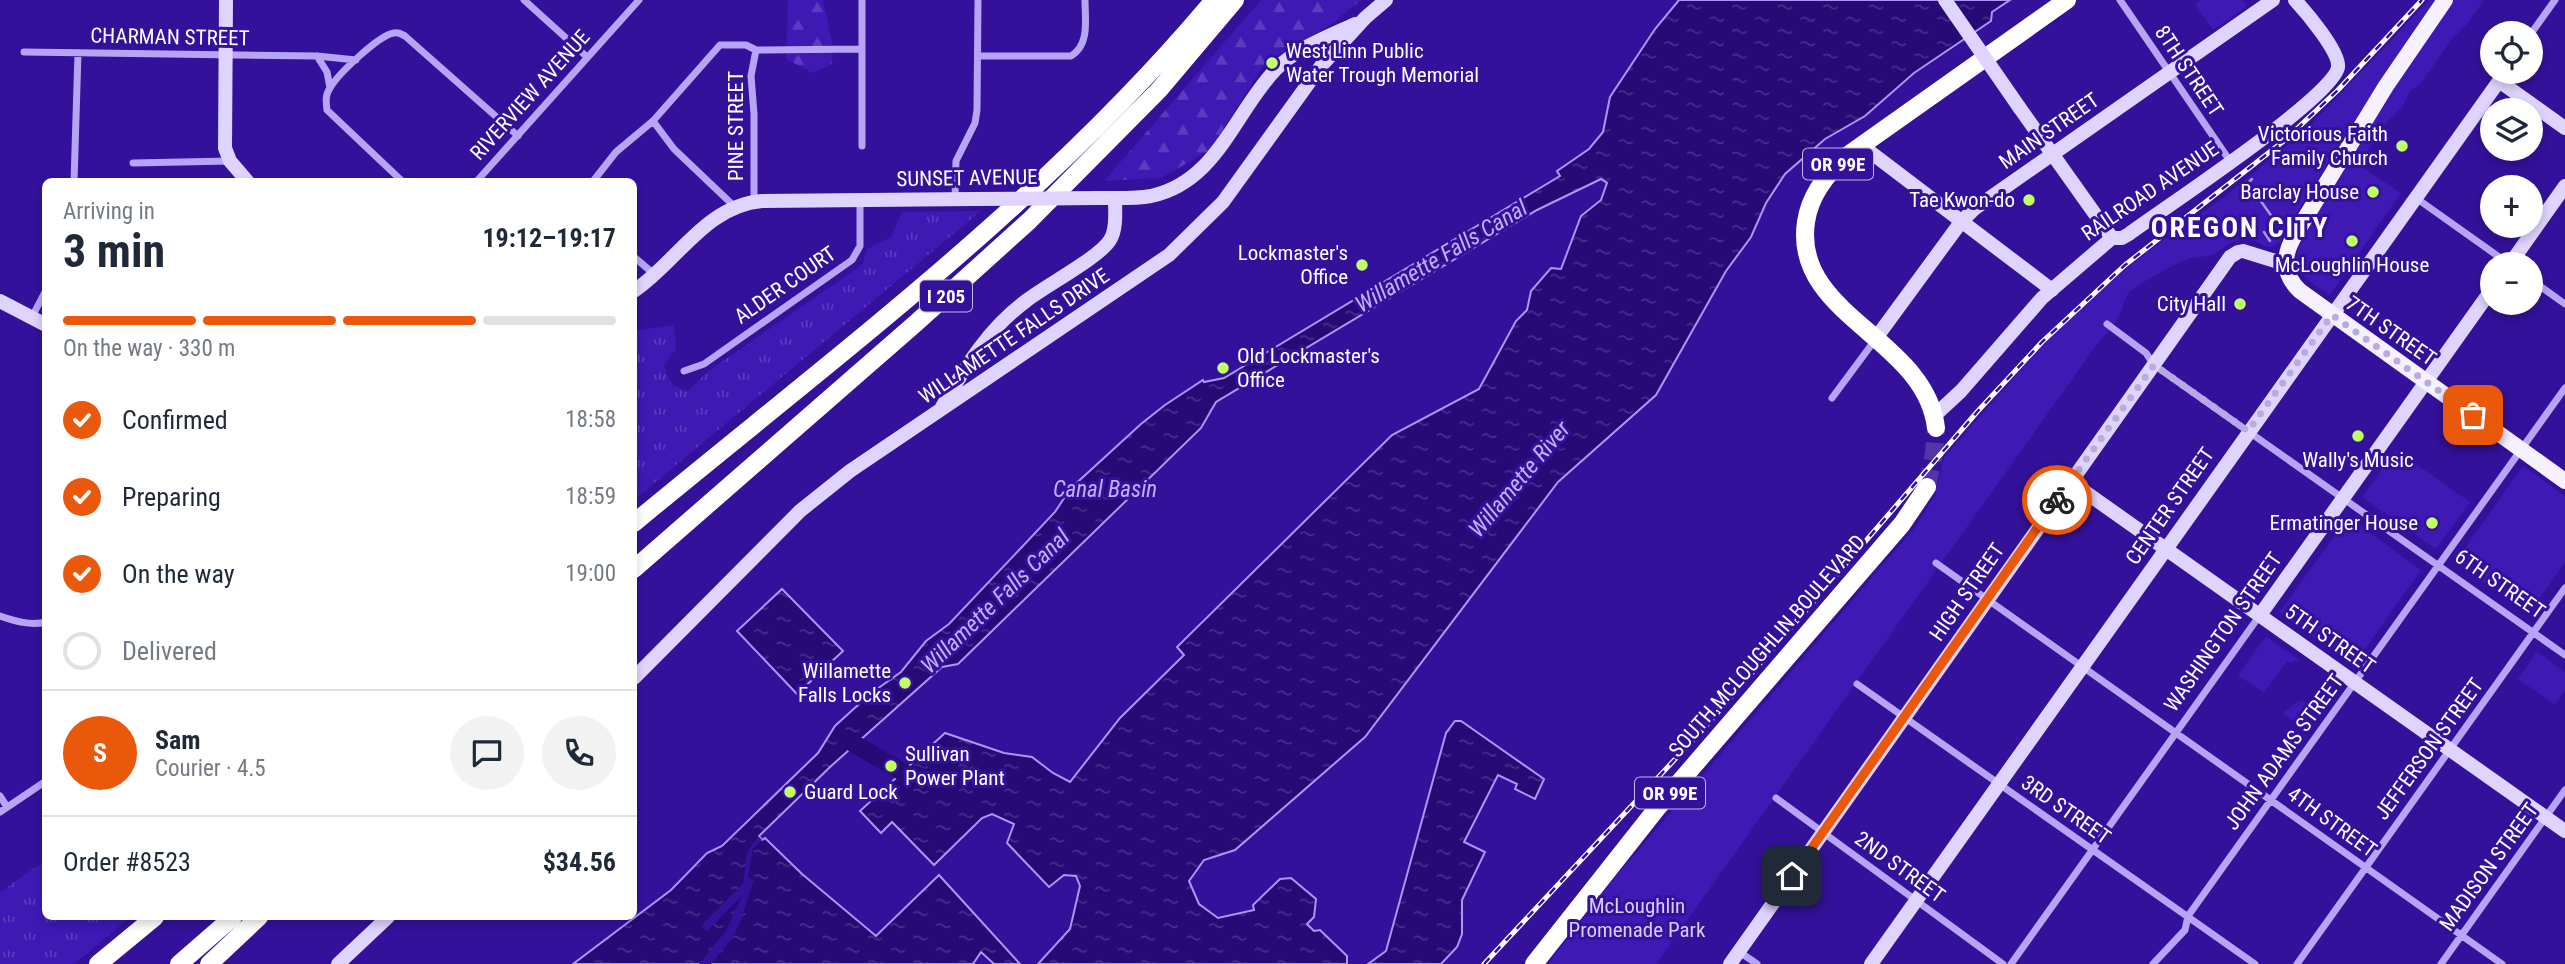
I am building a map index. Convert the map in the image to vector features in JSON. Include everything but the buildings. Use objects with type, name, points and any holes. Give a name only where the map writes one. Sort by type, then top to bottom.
[{"type":"highway","name":"I 205","points":[[637,521],[961,253],[1053,171],[1155,68],[1214,0]]},
{"type":"highway","name":"I 205","points":[[637,566],[979,267],[1029,220],[1159,90],[1235,0]]},
{"type":"highway","name":"OR 99E","points":[[1935,422],[1926,394],[1914,375],[1820,284],[1811,267],[1805,237],[1807,216],[1819,187],[1838,163],[2067,0]]},
{"type":"highway","name":"SOUTH MCLOUGHLIN BOULEVARD","points":[[1534,964],[1658,807],[1902,524],[1927,487]]},
{"type":"highway","points":[[99,964],[151,920]]},
{"type":"highway","points":[[179,964],[230,920]]},
{"type":"highway","points":[[209,964],[255,920]]},
{"type":"main road","points":[[2285,264],[2296,233],[2375,103],[2445,0]]},
{"type":"main road","name":"7TH STREET","points":[[2285,264],[2288,277],[2294,286],[2565,481]]},
{"type":"street","points":[[226,0],[225,148],[230,161],[245,178]]},
{"type":"street","points":[[524,0],[587,57]]},
{"type":"street","name":"RIVERVIEW AVENUE","points":[[480,178],[639,0]]},
{"type":"street","points":[[862,0],[862,146]]},
{"type":"street","points":[[955,198],[956,161],[975,123],[978,0]]},
{"type":"street","points":[[978,56],[1071,56],[1084,41],[1085,0]]},
{"type":"street","name":"WILLAMETTE FALLS DRIVE","points":[[637,675],[815,497],[1132,282],[1174,250],[1210,216],[1236,186],[1321,66],[1365,18],[1386,0]]},
{"type":"street","points":[[1944,0],[2112,238]]},
{"type":"street","name":"8TH STREET","points":[[2120,0],[2230,161]]},
{"type":"street","name":"MAIN STREET","points":[[1832,398],[1961,222],[1974,209],[2273,0]]},
{"type":"street","name":"RAILROAD AVENUE","points":[[1935,422],[2052,290],[2112,238],[2122,238],[2129,234],[2303,109],[2324,90],[2338,70],[2338,62],[2333,51],[2295,0]]},
{"type":"street","points":[[2540,21],[2555,0]]},
{"type":"street","name":"SUNSET AVENUE","points":[[637,288],[654,275],[697,231],[735,207],[754,202],[1115,198],[1149,196],[1169,191],[1198,174],[1252,98],[1275,71],[1298,53],[1365,18]]},
{"type":"street","points":[[400,178],[327,110],[325,100],[330,88],[356,60],[394,33],[405,36],[518,136]]},
{"type":"street","points":[[596,178],[616,152],[653,121],[720,45],[746,45],[756,50],[862,49]]},
{"type":"street","name":"PINE STREET","points":[[754,202],[751,76],[756,50]]},
{"type":"street","name":"CHARMAN STREET","points":[[23,52],[317,56],[356,60]]},
{"type":"street","points":[[74,178],[78,53]]},
{"type":"street","points":[[317,56],[327,72],[330,88]]},
{"type":"street","points":[[1275,71],[1305,61],[1321,66]]},
{"type":"street","name":"CENTER STREET","points":[[1871,964],[2496,84]]},
{"type":"street","points":[[2512,84],[2565,128]]},
{"type":"street","points":[[653,121],[674,149],[735,207]]},
{"type":"street","points":[[1861,145],[2052,290]]},
{"type":"street","points":[[132,163],[230,161]]},
{"type":"street","points":[[2518,252],[2565,186]]},
{"type":"street","points":[[940,411],[975,355],[999,324],[1028,299],[1109,242],[1114,230],[1115,198]]},
{"type":"street","points":[[2415,198],[2493,252]]},
{"type":"street","name":"ALDER COURT","points":[[684,371],[704,364],[852,260],[860,246],[860,200]]},
{"type":"street","name":"HIGH STREET","points":[[1730,964],[2230,257],[2243,251],[2285,264]]},
{"type":"street","points":[[637,260],[654,275]]},
{"type":"street","points":[[2543,288],[2565,304]]},
{"type":"street","points":[[31,318],[42,297]]},
{"type":"street","points":[[0,301],[42,323]]},
{"type":"street","name":"WASHINGTON STREET","points":[[2011,964],[2480,306]]},
{"type":"street","name":"6TH STREET","points":[[2107,324],[2147,354],[2154,365],[2565,655]]},
{"type":"street","name":"JOHN ADAMS STREET","points":[[2153,964],[2185,930],[2188,916],[2565,388]]},
{"type":"street","name":"5TH STREET","points":[[2071,482],[2565,831]]},
{"type":"street","name":"4TH STREET","points":[[1936,563],[2502,964]]},
{"type":"street","name":"JEFFERSON STREET","points":[[2297,964],[2565,588]]},
{"type":"street","points":[[0,616],[36,625],[42,623]]},
{"type":"street","name":"3RD STREET","points":[[1857,684],[2255,964]]},
{"type":"street","points":[[0,796],[4,810],[42,784]]},
{"type":"street","name":"MADISON STREET","points":[[2441,964],[2565,790]]},
{"type":"street","name":"2ND STREET","points":[[1776,798],[2003,964]]},
{"type":"street","points":[[338,964],[385,920]]},
{"type":"street","points":[[1738,951],[1756,964]]},
{"type":"green space","points":[[788,0],[823,0],[833,46],[832,64],[813,73],[786,59]]},
{"type":"green space","points":[[1261,0],[1361,0],[1330,25],[1265,63],[1210,150],[1161,178],[1104,181]]},
{"type":"green space","points":[[2200,0],[2243,0],[2247,6],[2213,30],[2195,4]]},
{"type":"green space","name":"McLoughlin Promenade Park","points":[[2429,0],[2436,0],[2380,81],[2278,244],[2267,247],[2248,240],[2238,240],[2213,255],[2180,262],[2129,292],[2116,321],[1656,964],[1548,964],[1617,875],[1916,526],[1935,495],[1944,457],[2040,348],[2094,296],[2143,255],[2224,197],[2307,129]]},
{"type":"green space","points":[[2454,0],[2484,0],[2420,84],[2410,91],[2403,106],[2382,127],[2359,165],[2401,193],[2330,295],[2304,276],[2298,264],[2298,246],[2397,82]]},
{"type":"green space","points":[[981,211],[637,498],[637,331],[674,325],[676,349],[664,365],[672,382],[678,388],[688,391],[707,372],[862,265],[867,249],[891,237],[902,212]]},
{"type":"green space","name":"Ermatinger House","points":[[2396,450],[2470,502],[2436,549],[2362,497]]},
{"type":"green space","points":[[2523,466],[2565,496],[2565,563],[2528,614],[2455,562]]},
{"type":"green space","points":[[2348,517],[2421,570],[2353,666],[2279,613]]},
{"type":"green space","points":[[2266,636],[2299,660],[2290,663],[2287,661],[2264,693],[2238,675]]},
{"type":"green space","points":[[2537,651],[2565,672],[2565,691],[2555,705],[2518,679]]},
{"type":"green space","points":[[2303,701],[2320,709],[2306,726],[2301,727],[2283,713],[2295,703]]},
{"type":"green space","points":[[42,863],[42,920],[126,920],[74,964],[0,964],[0,892]]},
{"type":"water","points":[[1679,0],[2010,0],[1992,12],[1991,21],[1914,73],[1865,116],[1825,139],[1785,174],[1766,203],[1751,237],[1726,271],[1656,395],[1558,482],[1365,737],[1235,850],[1204,860],[1189,881],[1199,904],[1218,918],[1254,910],[1253,905],[1280,879],[1291,878],[1316,899],[1314,917],[1307,924],[1314,931],[1320,930],[1347,956],[1347,964],[1038,964],[1070,929],[1080,886],[1076,876],[1064,875],[1049,887],[1007,843],[1014,824],[992,814],[982,818],[934,865],[892,822],[881,833],[860,811],[945,733],[1004,753],[1032,757],[1070,782],[1120,718],[1184,655],[1177,647],[1392,435],[1479,389],[1516,321],[1527,310],[1531,291],[1551,268],[1561,269],[1581,216],[1601,200],[1607,183],[1601,179],[1537,210],[1216,402],[1201,428],[958,664],[942,667],[830,767],[759,836],[762,840],[765,838],[802,874],[876,936],[939,875],[1020,964],[994,964],[981,952],[973,964],[573,964],[631,920],[637,920],[637,916],[671,890],[707,853],[722,846],[818,753],[835,726],[870,694],[901,672],[926,641],[949,624],[1055,512],[1070,489],[1141,424],[1203,380],[1224,378],[1560,176],[1557,171],[1589,149],[1603,132],[1610,97],[1655,29]]},
{"type":"water","points":[[782,589],[843,651],[797,694],[737,631]]},
{"type":"water","points":[[1455,721],[1461,721],[1544,779],[1535,799],[1515,789],[1517,784],[1498,775],[1464,842],[1485,852],[1462,900],[1462,934],[1457,947],[1441,964],[1368,964],[1386,951],[1446,733]]},
{"type":"pier","points":[[758,836],[762,840],[753,849],[748,877],[755,882],[740,923],[731,940],[711,964],[699,964],[725,932],[742,896],[707,931],[701,926],[743,884],[747,853]]},
{"type":"waterway","points":[[2252,179],[2248,183],[2275,221],[2269,225]]},
{"type":"waterway","points":[[2264,232],[2270,241]]},
{"type":"waterway","points":[[846,739],[906,774],[923,777]]},
{"type":"tunnel","points":[[1927,487],[1936,428]]},
{"type":"railway","points":[[1484,964],[1706,726],[1977,412],[2042,342],[2125,265],[2285,140],[2338,90],[2422,0]]},
{"type":"way so far","points":[[2057,500],[2154,365],[2248,431],[2332,315],[2473,415]]},
{"type":"place","name":"West Linn Public Water Trough Memorial","points":[[1272,63]]},
{"type":"place","name":"Victorious Faith Family Church","points":[[2402,146]]},
{"type":"place","name":"Barclay House","points":[[2373,192]]},
{"type":"place","name":"Tae Kwon-do","points":[[2029,200]]},
{"type":"place","name":"McLoughlin House","points":[[2352,241]]},
{"type":"place","name":"Lockmaster's Office","points":[[1362,265]]},
{"type":"place","name":"City Hall","points":[[2240,304]]},
{"type":"place","name":"Old Lockmaster's Office","points":[[1223,368]]},
{"type":"place","name":"Wally's Music","points":[[2358,436]]},
{"type":"place","name":"Ermatinger House","points":[[2432,523]]},
{"type":"place","name":"Willamette Falls Locks","points":[[905,683]]},
{"type":"place","name":"Sullivan Power Plant","points":[[891,766]]},
{"type":"place","name":"Guard Lock","points":[[790,792]]},
{"type":"district","name":"OREGON CITY","points":[[2240,227]]},
{"type":"route","points":[[1792,876],[2057,500]]},
{"type":"water label","name":"Willamette Falls Canal","points":[[1441,256]]},
{"type":"water label","name":"Willamette River","points":[[1519,479]]},
{"type":"water label","name":"Canal Basin","points":[[1105,489]]},
{"type":"water label","name":"Willamette Falls Canal","points":[[995,601]]}]
